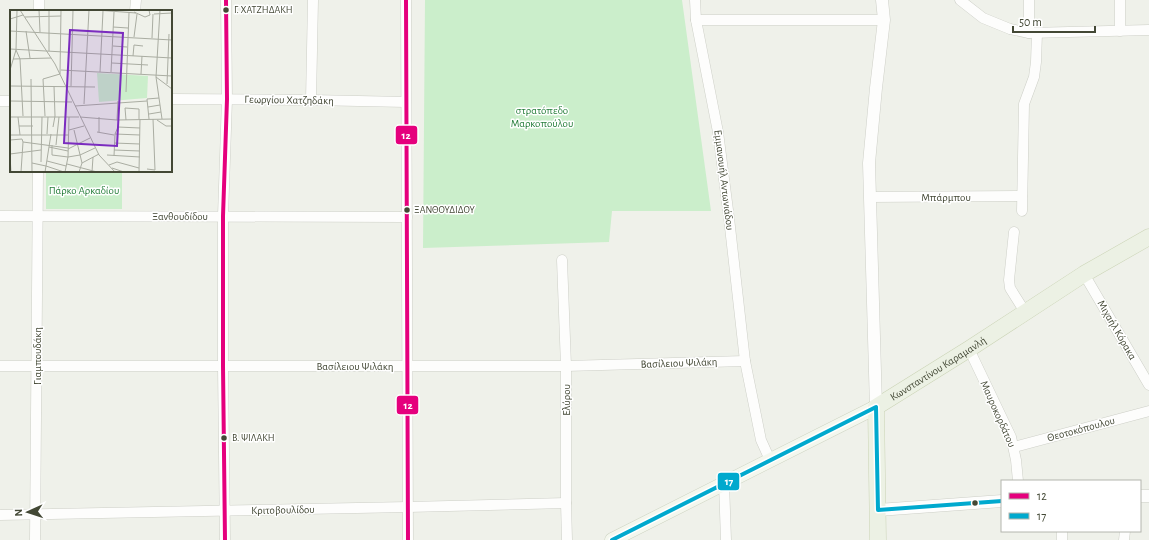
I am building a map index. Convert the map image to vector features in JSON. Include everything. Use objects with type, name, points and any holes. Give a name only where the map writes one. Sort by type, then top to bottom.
[{"type":"main road","name":"Κωνσταντίνου Καραμανλή","points":[[612,540],[876,407],[969,349],[1084,274],[1149,237]]},
{"type":"main road","points":[[876,407],[878,540]]},
{"type":"street","points":[[135,10],[136,0]]},
{"type":"street","points":[[225,540],[223,216],[227,99],[226,0]]},
{"type":"street","points":[[311,100],[313,0]]},
{"type":"street","points":[[406,0],[408,540]]},
{"type":"street","name":"Εμμανουήλ Αντωνιάδου","points":[[695,0],[696,20],[718,132],[745,361],[761,440],[770,460]]},
{"type":"street","points":[[876,407],[869,163],[884,20],[882,0]]},
{"type":"street","points":[[960,0],[982,18],[1010,29],[1033,33],[1149,30]]},
{"type":"street","points":[[1022,211],[1024,104],[1034,77],[1036,62],[1029,0]]},
{"type":"street","points":[[1120,0],[1120,31]]},
{"type":"street","points":[[696,20],[884,20]]},
{"type":"street","name":"Γεωργίου Χατζηδάκη","points":[[172,99],[406,102]]},
{"type":"street","name":"Γιαμπουδάκη","points":[[35,540],[38,172]]},
{"type":"street","name":"Μπάρμπου","points":[[870,197],[1022,196]]},
{"type":"street","name":"Ξανθουδίδου","points":[[0,216],[407,217]]},
{"type":"street","points":[[1014,232],[1009,280],[1010,288],[1025,312]]},
{"type":"street","name":"Ελύρου","points":[[562,260],[566,366],[567,540]]},
{"type":"street","name":"Μιχαήλ Κόρακα","points":[[1084,274],[1149,385]]},
{"type":"street","name":"Μαυροκορδάτου","points":[[969,349],[1011,437],[1014,447],[1018,480]]},
{"type":"street","name":"Βασίλειου Ψιλάκη","points":[[0,366],[566,366],[745,361]]},
{"type":"street","name":"Θεοτοκόπουλου","points":[[1014,447],[1149,411]]},
{"type":"street","points":[[724,483],[726,540]]},
{"type":"street","points":[[878,510],[1001,501]]},
{"type":"street","name":"Κριτοβουλίδου","points":[[0,515],[408,507],[566,502]]},
{"type":"green space","name":"στρατόπεδο Μαρκοπούλου","points":[[425,0],[682,0],[711,211],[612,211],[609,242],[423,248]]},
{"type":"green space","name":"Πάρκο Αρκαδίου","points":[[46,172],[122,172],[122,209],[46,209]]},
{"type":"transit line","name":"12","points":[[225,540],[223,216],[227,99],[226,0]]},
{"type":"transit line","name":"12","points":[[406,0],[408,540]]},
{"type":"transit line","name":"17","points":[[612,540],[876,407],[878,510],[1001,501]]},
{"type":"place","name":"Γ. ΧΑΤΖΗΔΑΚΗ","points":[[226,10]]},
{"type":"place","name":"ΞΑΝΘΟΥΔΙΔΟΥ","points":[[407,210]]},
{"type":"place","name":"Β. ΨΙΛΑΚΗ","points":[[224,438]]}]
